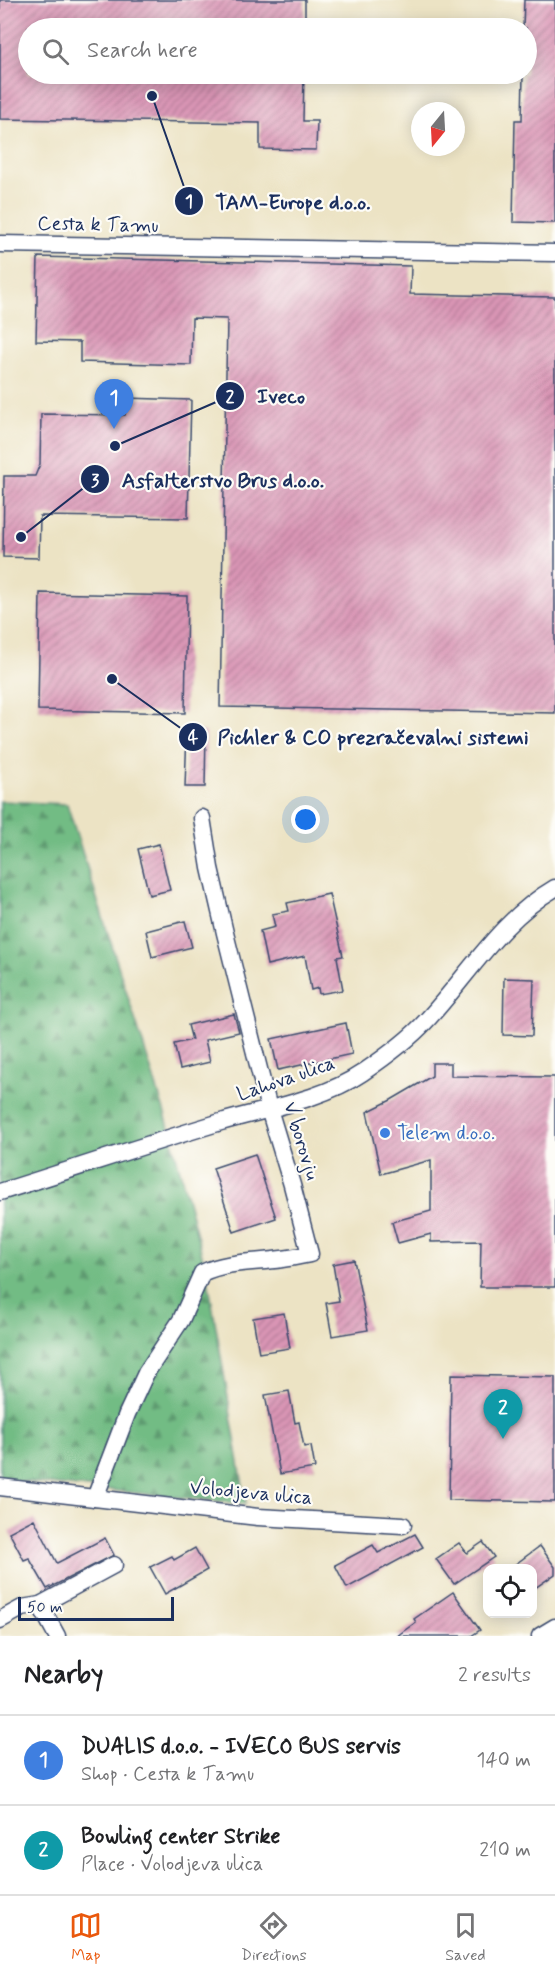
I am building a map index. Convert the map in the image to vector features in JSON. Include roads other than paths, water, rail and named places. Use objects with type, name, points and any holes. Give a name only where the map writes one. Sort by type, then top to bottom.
[{"type":"street","name":"Cesta k Tamu","points":[[0,244],[555,253]]},
{"type":"street","name":"V borovju","points":[[95,1498],[127,1414],[146,1373],[181,1320],[202,1273],[227,1264],[284,1259],[310,1254],[269,1109],[222,922],[202,818]]},
{"type":"street","name":"Lahova ulica","points":[[0,1192],[220,1122],[298,1101],[361,1074],[425,1023],[507,925],[539,898],[555,888]]},
{"type":"street","name":"Volodjeva ulica","points":[[0,1487],[258,1517],[403,1525]]},
{"type":"street","points":[[0,1620],[22,1608],[40,1605],[114,1565]]},
{"type":"street","points":[[40,1605],[57,1636]]},
{"type":"street","points":[[540,1636],[555,1627]]},
{"type":"place","name":"TAM-Europe d.o.o.","points":[[152,96]]},
{"type":"place","name":"DUALIS d.o.o. - IVECO BUS servis","points":[[114,429]]},
{"type":"place","name":"Iveco","points":[[115,446]]},
{"type":"place","name":"Asfalterstvo Brus d.o.o.","points":[[21,537]]},
{"type":"place","name":"Pichler & CO prezračevalni sistemi","points":[[112,679]]},
{"type":"place","name":"Telem d.o.o.","points":[[385,1133]]},
{"type":"place","name":"Bowling center Strike","points":[[503,1439]]}]
